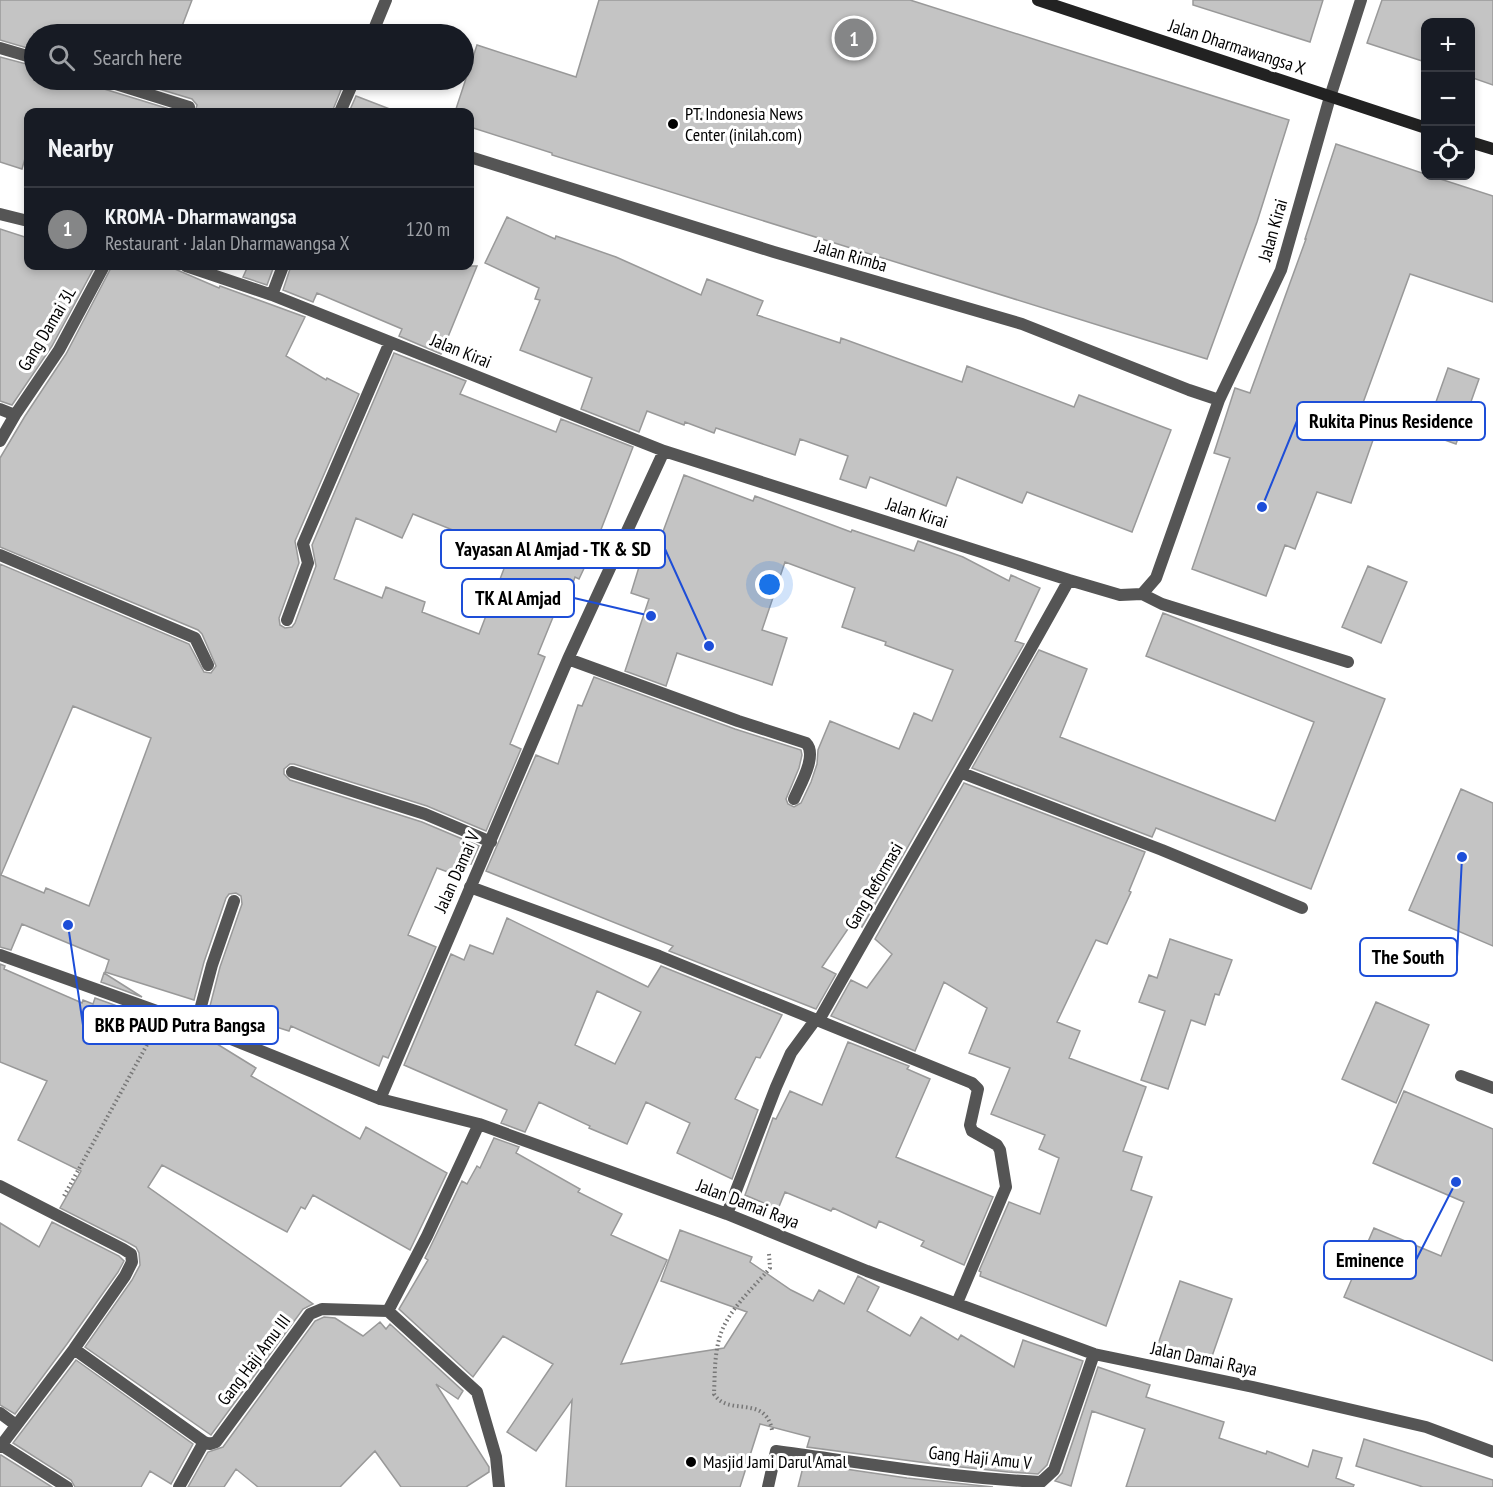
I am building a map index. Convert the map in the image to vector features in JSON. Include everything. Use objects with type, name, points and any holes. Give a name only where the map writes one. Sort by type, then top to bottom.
[{"type":"street","points":[[376,24],[386,0]]},
{"type":"street","name":"Jalan Dharmawangsa X","points":[[1038,0],[1421,127]]},
{"type":"street","name":"Jalan Kirai","points":[[197,270],[272,296],[664,451],[1069,580],[1120,595],[1142,594],[1156,578],[1219,400],[1281,270],[1330,97],[1361,0]]},
{"type":"street","points":[[0,48],[24,55]]},
{"type":"street","points":[[135,90],[189,107]]},
{"type":"street","points":[[342,108],[350,90]]},
{"type":"street","points":[[1475,144],[1493,149]]},
{"type":"street","name":"Jalan Rimba","points":[[474,158],[774,252],[1022,324],[1219,400]]},
{"type":"street","points":[[0,214],[24,220]]},
{"type":"street","name":"Gang Damai 3L","points":[[0,441],[59,350],[102,270]]},
{"type":"street","points":[[272,296],[282,270]]},
{"type":"street","points":[[287,620],[308,563],[303,544],[390,342]]},
{"type":"street","points":[[0,409],[15,415]]},
{"type":"street","name":"Jalan Damai V","points":[[380,1099],[568,659],[664,451]]},
{"type":"street","points":[[0,555],[195,638],[208,665]]},
{"type":"street","name":"Gang Reformasi","points":[[727,1214],[791,1053],[816,1019],[819,1020],[917,846],[962,773],[1069,580]]},
{"type":"street","points":[[1142,594],[1162,603],[1348,662]]},
{"type":"street","points":[[568,659],[738,721],[806,743],[811,756],[794,799]]},
{"type":"street","points":[[292,772],[425,814],[491,842]]},
{"type":"street","points":[[962,773],[1162,850],[1302,908]]},
{"type":"street","points":[[470,887],[659,957],[972,1083],[978,1089],[970,1125],[972,1131],[997,1145],[1000,1150],[1006,1187],[957,1303]]},
{"type":"street","points":[[196,1025],[212,965],[234,901]]},
{"type":"street","name":"Jalan Damai Raya","points":[[0,955],[165,1013],[380,1099],[478,1124],[727,1214],[867,1271],[1094,1354],[1426,1427],[1493,1452]]},
{"type":"street","points":[[1461,1076],[1493,1088]]},
{"type":"street","points":[[478,1124],[427,1236],[388,1311],[477,1392],[496,1457],[500,1487]]},
{"type":"street","points":[[0,1186],[131,1254],[132,1262],[125,1276],[74,1349],[1,1446],[67,1487]]},
{"type":"street","name":"Gang Haji Amu III","points":[[204,1442],[210,1444],[216,1442],[310,1314],[322,1309],[388,1311]]},
{"type":"street","points":[[74,1349],[204,1442],[178,1487]]},
{"type":"street","name":"Gang Haji Amu V","points":[[776,1451],[947,1474],[1041,1482],[1054,1470],[1094,1354]]},
{"type":"street","points":[[0,1413],[16,1425]]},
{"type":"street","points":[[768,1487],[776,1451]]},
{"type":"path","points":[[54,1214],[165,1013]]},
{"type":"path","points":[[767,1229],[770,1268],[740,1303],[722,1329],[716,1358],[714,1394],[722,1403],[761,1411],[767,1416],[776,1451]]},
{"type":"building","points":[[0,0],[192,0],[183,24],[24,24],[24,47],[0,40]]},
{"type":"building","points":[[599,0],[910,0],[1289,120],[1257,222],[1207,359],[552,155],[552,153],[474,128],[474,108],[456,108],[462,90],[474,90],[474,54],[477,45],[576,77]]},
{"type":"building","points":[[1193,0],[1323,0],[1310,42],[1193,5]]},
{"type":"building","points":[[1382,0],[1493,0],[1493,85],[1475,79],[1475,18],[1421,18],[1421,61],[1367,43]]},
{"type":"building","points":[[0,57],[24,63],[24,90],[108,90],[166,108],[24,108],[22,169],[0,162]]},
{"type":"building","points":[[162,90],[341,90],[334,108],[196,108],[197,105],[192,99]]},
{"type":"building","points":[[356,96],[387,108],[351,108]]},
{"type":"building","points":[[1336,144],[1421,173],[1421,180],[1443,180],[1493,196],[1493,302],[1410,274],[1352,433],[1373,440],[1351,503],[1317,492],[1295,549],[1285,545],[1266,596],[1192,569],[1230,458],[1214,453],[1235,388],[1250,393]]},
{"type":"building","points":[[507,217],[555,239],[556,236],[616,257],[701,295],[707,279],[763,301],[757,315],[840,343],[841,338],[962,382],[967,366],[1074,407],[1079,395],[1171,430],[1132,532],[1027,492],[1022,503],[957,477],[946,506],[870,477],[866,488],[840,479],[848,456],[800,439],[795,455],[716,428],[714,433],[647,411],[639,432],[581,409],[592,378],[520,350],[540,300],[535,299],[539,288],[485,263]]},
{"type":"building","points":[[0,229],[24,237],[24,270],[93,270],[52,346],[12,405],[0,401]]},
{"type":"building","points":[[474,266],[477,266],[441,354],[399,336],[402,329],[317,293],[313,302],[283,290],[290,270],[474,270]]},
{"type":"building","points":[[110,270],[177,270],[219,288],[220,286],[305,317],[286,356],[326,380],[327,378],[359,394],[295,541],[299,563],[279,618],[280,625],[285,628],[292,627],[295,623],[316,566],[312,545],[394,353],[466,381],[460,394],[556,432],[561,419],[633,447],[595,545],[579,579],[575,577],[568,597],[562,595],[538,654],[545,657],[510,744],[521,749],[486,831],[427,806],[294,764],[284,769],[284,774],[290,780],[422,822],[479,846],[471,864],[463,861],[456,875],[437,868],[408,935],[436,947],[388,1058],[383,1056],[379,1066],[291,1026],[289,1031],[210,1006],[220,967],[242,904],[241,896],[236,893],[229,894],[226,898],[204,962],[194,1000],[105,972],[109,960],[22,924],[11,950],[0,947],[0,564],[189,644],[204,672],[211,673],[216,666],[198,630],[0,547],[0,458],[66,354]],"holes":[[[413,514],[510,553],[479,634],[422,612],[425,602],[386,587],[382,598],[334,579],[356,518],[402,538]],[[73,706],[151,738],[89,906],[46,888],[44,893],[1,875]]]},
{"type":"building","points":[[246,270],[273,270],[267,285],[243,277]]},
{"type":"building","points":[[1448,368],[1479,379],[1456,444],[1425,433]]},
{"type":"building","points":[[684,475],[753,501],[755,496],[851,532],[852,530],[914,551],[918,541],[963,557],[1009,581],[1011,575],[1040,588],[1015,641],[1024,644],[862,927],[854,920],[822,967],[836,974],[816,1009],[669,951],[673,946],[486,871],[536,755],[558,764],[578,705],[582,706],[594,677],[735,729],[801,750],[799,768],[786,799],[788,804],[794,807],[801,803],[811,782],[817,764],[818,750],[830,721],[899,749],[914,713],[932,721],[953,670],[885,645],[886,642],[842,627],[855,588],[785,562],[762,630],[787,638],[772,685],[677,653],[666,686],[625,671],[649,599],[631,593],[647,541],[658,545]]},
{"type":"building","points":[[1368,566],[1407,582],[1381,643],[1342,627]]},
{"type":"building","points":[[1163,613],[1385,699],[1311,889],[1156,828],[1152,837],[972,768],[1039,650],[1087,669],[1060,737],[1275,821],[1314,722],[1146,656]]},
{"type":"building","points":[[964,783],[1145,852],[1129,891],[1131,892],[1107,944],[1096,940],[1057,1022],[1080,1031],[1069,1058],[1146,1087],[1123,1151],[1142,1157],[1131,1190],[1152,1197],[1106,1326],[980,1276],[979,1271],[1009,1202],[1040,1214],[1059,1158],[1039,1149],[1045,1135],[991,1114],[1010,1068],[969,1053],[987,1008],[944,982],[915,1051],[831,1016],[851,980],[867,988],[892,954],[875,939]]},
{"type":"building","points":[[1461,789],[1493,803],[1493,946],[1409,910]]},
{"type":"building","points":[[507,918],[648,987],[661,966],[782,1015],[760,1058],[756,1057],[735,1099],[758,1110],[732,1179],[677,1153],[690,1123],[646,1102],[627,1144],[589,1128],[590,1126],[539,1102],[525,1132],[501,1123],[507,1110],[404,1065],[451,954],[464,960],[470,945],[493,954]],"holes":[[[597,991],[641,1012],[615,1064],[575,1045]]]},
{"type":"building","points":[[1170,939],[1232,960],[1219,995],[1215,994],[1205,1025],[1191,1020],[1168,1089],[1141,1080],[1165,1011],[1139,1002],[1149,975],[1157,978]]},
{"type":"building","points":[[0,964],[5,966],[4,969],[82,1003],[83,1000],[93,1004],[95,998],[209,1039],[256,1068],[251,1076],[360,1139],[366,1127],[447,1173],[410,1250],[313,1195],[305,1209],[301,1207],[287,1232],[162,1165],[148,1187],[313,1304],[303,1309],[211,1435],[85,1347],[132,1280],[140,1265],[139,1253],[136,1247],[60,1208],[81,1171],[18,1140],[47,1081],[0,1062]]},
{"type":"building","points":[[104,973],[142,997],[101,982]]},
{"type":"building","points":[[1376,1002],[1429,1025],[1396,1103],[1342,1079]]},
{"type":"building","points":[[848,1042],[909,1066],[907,1069],[930,1079],[896,1157],[993,1197],[964,1265],[921,1246],[924,1241],[879,1221],[876,1228],[833,1208],[831,1211],[785,1192],[778,1209],[745,1195],[773,1118],[776,1119],[790,1091],[822,1105]]},
{"type":"building","points":[[1404,1091],[1493,1129],[1493,1361],[1344,1297],[1374,1228],[1441,1256],[1464,1202],[1373,1163]]},
{"type":"building","points":[[494,1138],[519,1147],[516,1153],[580,1189],[578,1192],[622,1214],[611,1235],[667,1260],[621,1364],[724,1348],[747,1312],[661,1281],[680,1230],[752,1257],[750,1262],[791,1290],[813,1301],[819,1290],[844,1304],[858,1276],[879,1287],[867,1311],[910,1336],[921,1317],[958,1340],[961,1335],[1014,1367],[1023,1340],[1083,1361],[1047,1465],[1038,1474],[1008,1472],[807,1447],[810,1437],[760,1424],[740,1487],[566,1487],[572,1400],[536,1451],[507,1432],[553,1364],[503,1336],[473,1377],[399,1309],[428,1260],[425,1258],[462,1181],[467,1184],[477,1166],[480,1168]]},
{"type":"building","points":[[52,1222],[119,1256],[124,1261],[15,1414],[0,1405],[0,1223],[39,1247]]},
{"type":"building","points":[[1180,1281],[1232,1299],[1210,1362],[1158,1344]]},
{"type":"building","points":[[324,1317],[335,1318],[363,1336],[380,1322],[386,1329],[390,1324],[463,1391],[458,1399],[436,1384],[489,1467],[489,1472],[466,1487],[401,1487],[375,1451],[340,1487],[258,1487],[236,1469],[224,1487],[188,1487],[208,1452],[223,1447],[315,1321]]},
{"type":"building","points":[[76,1360],[193,1444],[171,1484],[150,1471],[141,1487],[75,1487],[71,1480],[13,1443]]},
{"type":"building","points":[[1098,1367],[1150,1385],[1146,1397],[1224,1422],[1219,1438],[1266,1454],[1267,1451],[1308,1467],[1313,1450],[1342,1458],[1336,1478],[1354,1485],[1353,1487],[1126,1487],[1145,1429],[1092,1411],[1071,1486],[1055,1481],[1062,1473]]},
{"type":"building","points":[[1364,1439],[1493,1480],[1493,1487],[1423,1487],[1356,1466]]},
{"type":"building","points":[[1,1455],[52,1487],[0,1487]]},
{"type":"building","points":[[804,1463],[907,1478],[993,1487],[798,1487]]},
{"type":"place","name":"KROMA - Dharmawangsa","points":[[854,38]]},
{"type":"place","name":"PT. Indonesia News Center (inilah.com)","points":[[673,124]]},
{"type":"place","name":"Rukita Pinus Residence","points":[[1262,507]]},
{"type":"place","name":"TK Al Amjad","points":[[651,616]]},
{"type":"place","name":"Yayasan Al Amjad - TK & SD","points":[[709,646]]},
{"type":"place","name":"The South","points":[[1462,857]]},
{"type":"place","name":"BKB PAUD Putra Bangsa","points":[[68,925]]},
{"type":"place","name":"Eminence","points":[[1456,1182]]},
{"type":"place","name":"Masjid Jami Darul Amal","points":[[691,1462]]}]
